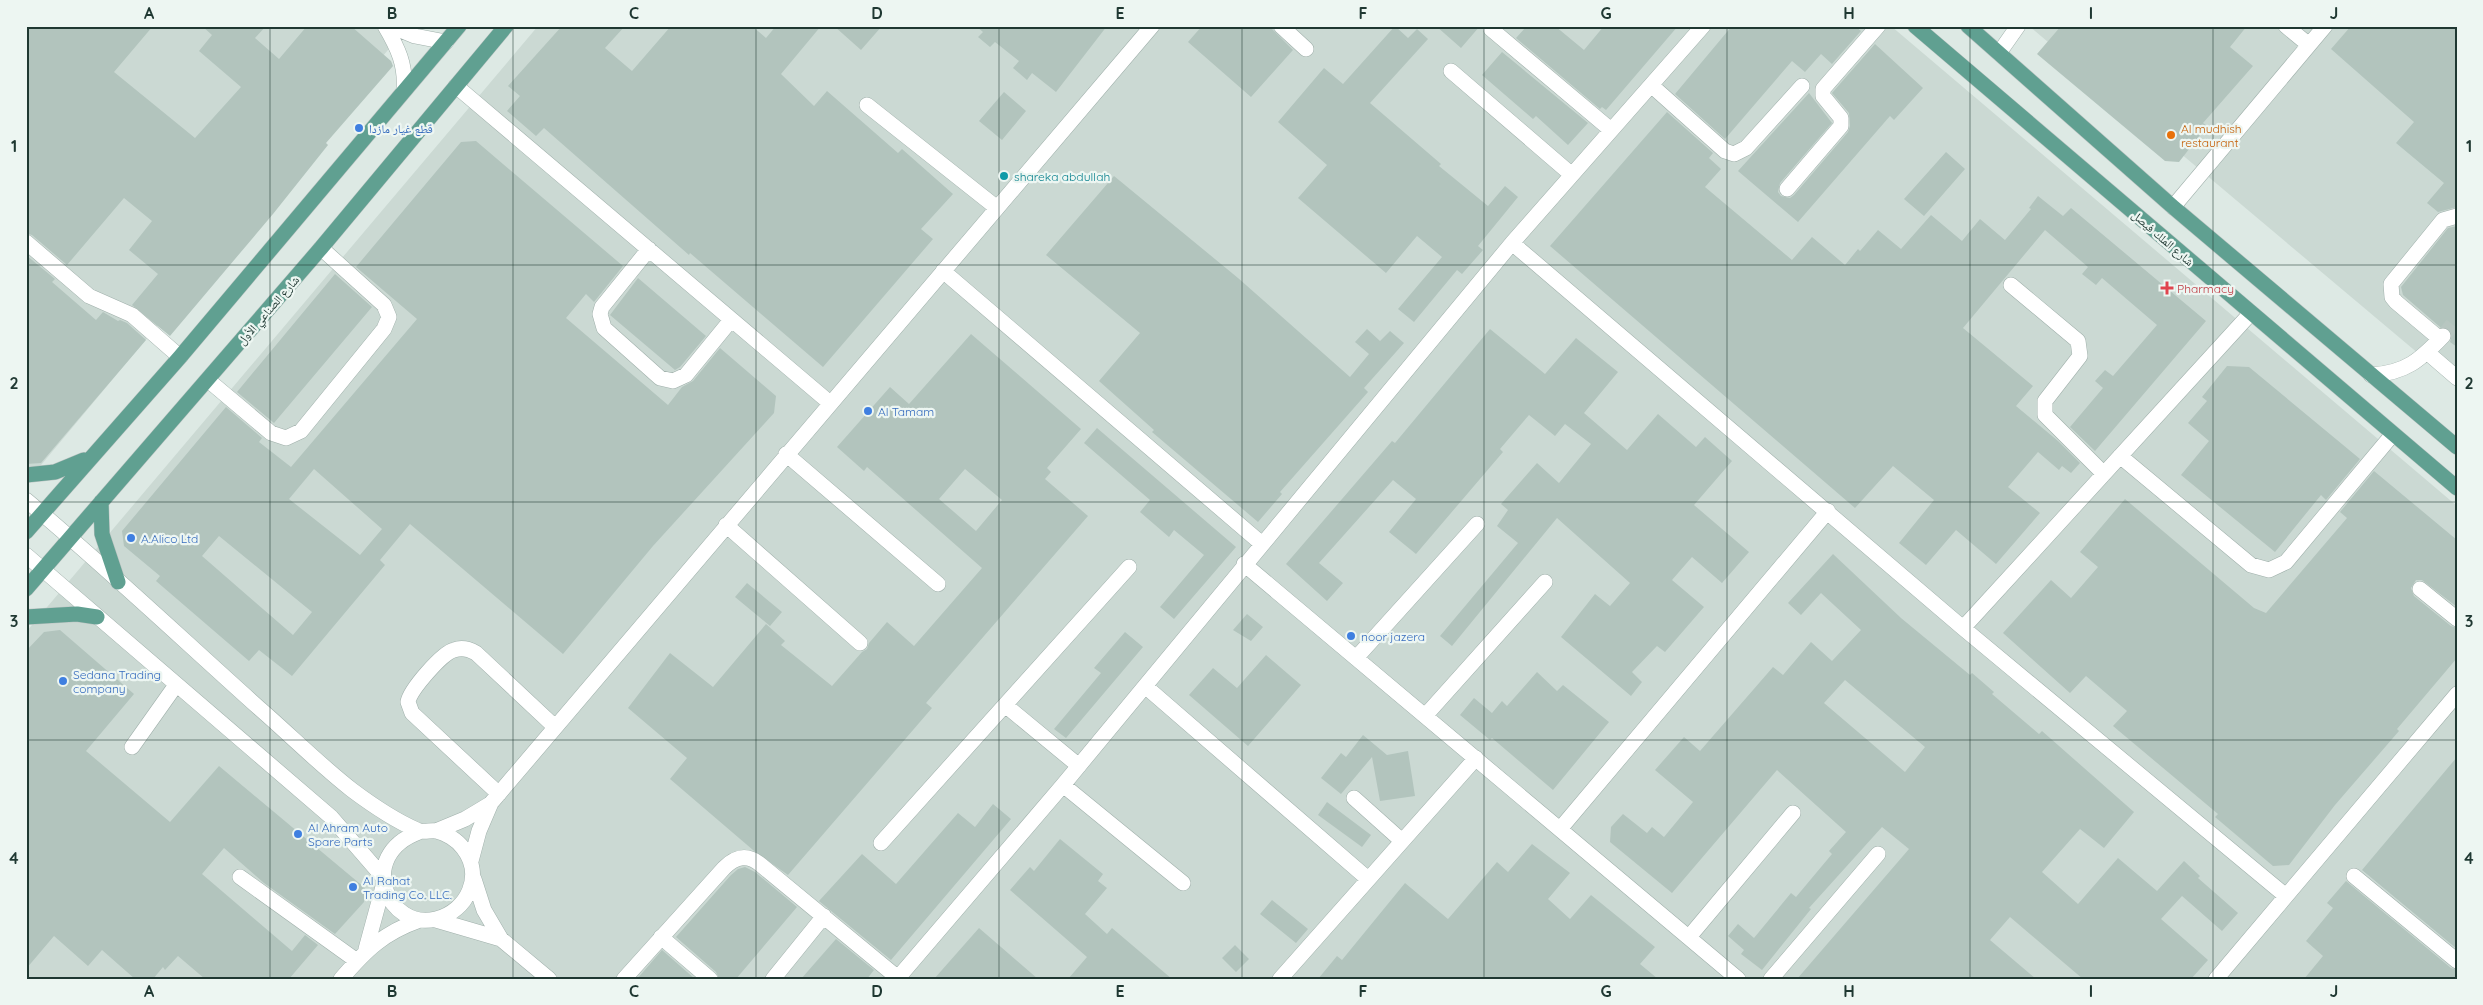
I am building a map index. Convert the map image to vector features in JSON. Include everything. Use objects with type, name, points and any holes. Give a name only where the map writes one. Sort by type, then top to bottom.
[{"type":"main road","points":[[26,532],[91,455],[180,357],[459,26]]},
{"type":"main road","name":"شارع الصناعي الأول","points":[[26,589],[321,248],[506,26]]},
{"type":"main road","name":"شارع الملك فيصل","points":[[1915,26],[2457,488]]},
{"type":"main road","points":[[1968,26],[2173,207],[2457,447]]},
{"type":"main road","points":[[26,475],[55,472],[74,466],[91,455]]},
{"type":"main road","points":[[101,502],[102,534],[118,582]]},
{"type":"main road","points":[[26,617],[76,614],[97,617]]},
{"type":"street","points":[[385,26],[398,48],[403,62],[404,90]]},
{"type":"street","points":[[391,26],[415,36],[446,42]]},
{"type":"street","points":[[470,861],[479,830],[495,798],[1152,26]]},
{"type":"street","points":[[1281,26],[1306,49]]},
{"type":"street","points":[[624,979],[724,868],[739,858],[756,861],[898,978],[1079,766],[1244,564],[1512,244],[1702,26]]},
{"type":"street","points":[[1786,189],[1840,126],[1842,118],[1823,96],[1823,89],[1878,26]]},
{"type":"street","points":[[1999,53],[2018,26]]},
{"type":"street","points":[[2286,26],[2309,45]]},
{"type":"street","points":[[2173,207],[2325,26]]},
{"type":"street","points":[[1491,28],[1611,130]]},
{"type":"street","points":[[1451,71],[1572,175]]},
{"type":"street","points":[[1651,85],[1725,151],[1734,154],[1746,148],[1802,86]]},
{"type":"street","points":[[456,86],[830,403]]},
{"type":"street","points":[[867,105],[997,208]]},
{"type":"street","points":[[2371,375],[2383,374],[2407,367],[2428,353],[2442,337],[2396,302],[2392,297],[2391,284],[2443,220],[2457,216]]},
{"type":"street","points":[[26,242],[89,296],[132,315],[180,357]]},
{"type":"street","points":[[1512,244],[1828,511],[1963,628],[2286,896]]},
{"type":"street","points":[[208,380],[271,433],[286,438],[301,431],[384,329],[389,317],[384,305],[321,248]]},
{"type":"street","points":[[649,249],[602,306],[601,321],[604,328],[660,378],[673,381],[686,375],[731,320]]},
{"type":"street","points":[[943,271],[1262,544]]},
{"type":"street","points":[[2011,285],[2078,342],[2080,356],[2045,401],[2045,415],[2104,474]]},
{"type":"street","points":[[1963,628],[2251,313]]},
{"type":"street","points":[[2428,353],[2457,378]]},
{"type":"street","points":[[2120,456],[2251,565],[2269,570],[2286,562],[2393,434]]},
{"type":"street","points":[[786,454],[938,584]]},
{"type":"street","points":[[26,500],[350,788],[419,832]]},
{"type":"street","points":[[1560,829],[1828,511]]},
{"type":"street","points":[[1356,658],[1477,524]]},
{"type":"street","points":[[726,525],[860,643]]},
{"type":"street","points":[[26,555],[331,818],[383,880],[390,900],[403,913],[420,920],[435,920],[501,939]]},
{"type":"street","points":[[1244,564],[1738,979]]},
{"type":"street","points":[[882,843],[1129,567]]},
{"type":"street","points":[[1425,716],[1545,582]]},
{"type":"street","points":[[2420,590],[2457,619]]},
{"type":"street","points":[[495,798],[412,713],[408,702],[412,691],[446,653],[465,649],[476,654],[556,727]]},
{"type":"street","points":[[132,747],[176,685]]},
{"type":"street","points":[[1145,686],[1368,879]]},
{"type":"street","points":[[2216,979],[2457,694]]},
{"type":"street","points":[[1005,705],[1079,766]]},
{"type":"street","points":[[1280,979],[1476,758]]},
{"type":"street","points":[[1063,785],[1183,883]]},
{"type":"street","points":[[361,955],[383,880],[385,861],[393,848],[405,837],[419,832],[436,831],[465,819],[495,798]]},
{"type":"street","points":[[1354,798],[1402,841]]},
{"type":"street","points":[[1689,937],[1793,813]]},
{"type":"street","points":[[436,831],[451,837],[463,847],[470,861],[473,877],[484,910],[501,939],[549,979]]},
{"type":"street","points":[[1771,979],[1878,854]]},
{"type":"street","points":[[2354,876],[2457,961]]},
{"type":"street","points":[[240,877],[361,955]]},
{"type":"street","points":[[435,920],[450,915],[462,905],[470,892],[473,877]]},
{"type":"street","points":[[773,979],[824,916]]},
{"type":"street","points":[[341,979],[361,955],[391,932],[420,920]]},
{"type":"street","points":[[662,937],[710,979]]},
{"type":"shaded area","points":[[26,26],[408,26],[26,483]]},
{"type":"shaded area","points":[[538,26],[1891,26],[2457,506],[2457,979],[26,979],[26,632]]},
{"type":"shaded area","points":[[2029,26],[2457,26],[2457,386]]},
{"type":"building","points":[[26,26],[153,26],[114,72],[195,138],[241,87],[199,51],[212,35],[202,26],[266,26],[255,38],[279,59],[307,26],[351,26],[391,61],[393,66],[326,143],[328,145],[273,214],[170,336],[132,305],[158,274],[129,250],[152,221],[124,198],[67,265],[32,235],[26,233]]},
{"type":"building","points":[[562,26],[625,26],[605,48],[632,71],[671,26],[752,26],[766,38],[776,26],[821,26],[781,74],[814,106],[827,91],[898,153],[902,149],[953,194],[921,229],[933,239],[823,367],[690,253],[689,255],[544,128],[536,136],[507,111],[520,96],[508,86]]},
{"type":"building","points":[[834,26],[882,26],[861,50]]},
{"type":"building","points":[[976,26],[1107,26],[1056,92],[1032,73],[1027,80],[1013,68],[1019,61],[995,42],[990,47],[978,37],[983,32]]},
{"type":"building","points":[[1202,26],[1269,26],[1293,50],[1251,97],[1188,42]]},
{"type":"building","points":[[1395,26],[1408,38],[1417,29],[1428,39],[1370,103],[1441,164],[1439,166],[1488,206],[1505,186],[1518,197],[1478,246],[1483,250],[1462,274],[1457,270],[1414,322],[1398,309],[1442,257],[1417,236],[1386,273],[1298,198],[1327,165],[1278,122],[1324,68],[1343,84]]},
{"type":"building","points":[[1436,26],[1480,26],[1461,48]]},
{"type":"building","points":[[1527,26],[1555,26],[1584,50],[1604,26],[1678,26],[1606,110],[1602,107],[1600,109],[1516,38]]},
{"type":"building","points":[[1732,26],[1855,26],[1861,31],[1832,64],[1821,54],[1805,72],[1792,61],[1725,139],[1675,94]]},
{"type":"building","points":[[2061,26],[2247,26],[2230,47],[2253,66],[2203,123],[2207,126],[2179,162],[2165,161],[2037,54]]},
{"type":"building","points":[[2351,26],[2457,26],[2457,207],[2438,212],[2427,203],[2444,183],[2396,143],[2414,122],[2331,49]]},
{"type":"building","points":[[1875,44],[1923,88],[1894,120],[1890,116],[1798,222],[1738,171],[1809,93],[1832,123],[1780,183],[1778,192],[1781,196],[1790,198],[1794,195],[1848,132],[1850,126],[1849,113],[1832,93]]},
{"type":"building","points":[[1502,52],[1588,123],[1568,145],[1536,116],[1533,119],[1482,75]]},
{"type":"building","points":[[1004,92],[1026,111],[1002,140],[979,121]]},
{"type":"building","points":[[1667,112],[1713,153],[1709,158],[1721,169],[1705,187],[1792,260],[1812,237],[1845,265],[1858,249],[1860,251],[1878,230],[1901,249],[1931,215],[1962,241],[1980,219],[2005,240],[2031,209],[2029,208],[2038,196],[2063,216],[2071,208],[2206,321],[2095,451],[2070,427],[2103,388],[2095,381],[2105,370],[2113,376],[2157,325],[2102,278],[2096,285],[2082,274],[2088,267],[2045,230],[1963,328],[2033,386],[2016,406],[2058,441],[2080,463],[2071,473],[2062,466],[2059,470],[2038,452],[2008,487],[2040,513],[1996,564],[1956,530],[1926,565],[1899,543],[1934,500],[1893,466],[1855,508],[1550,246]]},
{"type":"building","points":[[476,141],[623,266],[594,302],[586,294],[566,318],[668,405],[682,387],[693,381],[720,348],[776,396],[774,413],[653,546],[563,654],[410,524],[380,560],[385,565],[292,676],[259,650],[249,661],[156,581],[160,576],[124,546],[122,531],[226,407],[262,438],[259,442],[291,467],[417,319],[356,267],[461,142]],"holes":[[[314,469],[382,529],[360,555],[289,499]],[[219,536],[312,612],[293,635],[202,556]]]},
{"type":"building","points":[[1946,152],[1965,169],[1924,216],[1904,199]]},
{"type":"building","points":[[1114,176],[1238,278],[1350,377],[1369,354],[1355,342],[1367,329],[1380,341],[1390,331],[1404,343],[1364,388],[1368,392],[1280,492],[1282,494],[1258,522],[1152,432],[1154,430],[1099,381],[1140,333],[1046,255]]},
{"type":"building","points":[[2457,226],[2457,347],[2450,342],[2452,334],[2450,330],[2440,327],[2403,295],[2401,287],[2448,228]]},
{"type":"building","points":[[26,255],[55,279],[52,282],[96,320],[103,312],[118,321],[127,323],[146,340],[41,463],[26,464]]},
{"type":"building","points":[[335,274],[372,307],[274,423],[237,392]]},
{"type":"building","points":[[638,278],[706,336],[680,367],[675,370],[610,315]]},
{"type":"building","points":[[1490,329],[1545,374],[1576,338],[1618,372],[1584,413],[1627,450],[1658,414],[1696,447],[1705,437],[1732,461],[1694,505],[1749,552],[1722,583],[1692,557],[1672,580],[1704,607],[1665,652],[1657,646],[1632,672],[1642,682],[1631,696],[1561,637],[1595,594],[1610,606],[1630,583],[1557,518],[1452,646],[1440,636],[1518,543],[1497,526],[1508,510],[1501,504],[1537,463],[1559,483],[1591,444],[1565,424],[1555,436],[1529,415],[1500,449],[1503,452],[1416,554],[1389,532],[1416,499],[1393,480],[1319,563],[1343,583],[1327,601],[1286,564],[1392,441],[1395,443]]},
{"type":"building","points":[[971,334],[1081,429],[1047,468],[1051,472],[1045,479],[1088,516],[926,703],[932,708],[788,875],[753,850],[670,779],[687,758],[628,708],[670,653],[713,687],[766,624],[785,641],[781,645],[832,686],[862,652],[867,649],[869,643],[887,622],[914,646],[982,568],[867,467],[864,471],[837,447],[890,387],[909,404]],"holes":[[[965,469],[1002,500],[976,531],[939,499]]]},
{"type":"building","points":[[2227,366],[2249,367],[2360,459],[2326,500],[2321,495],[2275,552],[2181,475],[2209,441],[2188,423],[2207,401],[2202,397]]},
{"type":"building","points":[[1097,428],[1236,547],[1174,619],[1160,607],[1204,555],[1174,530],[1169,537],[1140,512],[1150,500],[1084,443]]},
{"type":"building","points":[[2374,471],[2457,540],[2457,607],[2422,580],[2416,580],[2411,588],[2414,596],[2451,626],[2457,628],[2457,658],[2397,729],[2399,731],[2335,805],[2289,865],[2273,866],[2215,817],[2218,814],[2113,726],[2127,711],[2086,676],[2070,693],[2003,633],[2051,580],[2071,598],[2098,567],[2080,552],[2125,499],[2254,608],[2266,613],[2347,518],[2340,512]]},
{"type":"building","points":[[1833,554],[1901,618],[1970,675],[1972,673],[1994,692],[1992,694],[2039,734],[2042,731],[2134,812],[2104,848],[2080,829],[2042,872],[2078,904],[2118,858],[2157,891],[2184,861],[2200,876],[2198,878],[2238,913],[2222,931],[2182,896],[2161,919],[2208,960],[2191,979],[2083,979],[2010,917],[1990,940],[2036,979],[1797,979],[1909,849],[1882,827],[1809,908],[1811,909],[1762,970],[1741,954],[1744,950],[1728,936],[1738,924],[1754,938],[1791,893],[1796,897],[1832,854],[1829,851],[1846,832],[1777,770],[1672,893],[1610,842],[1611,827],[1623,814],[1647,833],[1652,827],[1664,837],[1693,802],[1655,770],[1684,737],[1700,751],[1773,667],[1783,675],[1811,642],[1832,661],[1861,630],[1821,593],[1801,615],[1788,603]],"holes":[[[1845,680],[1925,747],[1905,772],[1824,703]]]},
{"type":"building","points":[[747,583],[782,612],[770,626],[735,597]]},
{"type":"building","points":[[1247,614],[1263,627],[1251,641],[1233,630]]},
{"type":"building","points":[[60,630],[134,694],[86,751],[170,822],[219,766],[365,888],[364,902],[335,934],[264,883],[224,848],[202,874],[292,951],[305,935],[318,945],[289,979],[205,979],[178,956],[165,970],[163,967],[153,979],[135,979],[102,950],[88,966],[54,936],[26,969],[26,651],[44,632]]},
{"type":"building","points":[[1125,632],[1143,647],[1066,738],[1054,729],[1101,673],[1094,668]]},
{"type":"building","points":[[1266,655],[1301,685],[1248,746],[1189,695],[1213,668],[1237,688]]},
{"type":"building","points":[[1537,672],[1557,691],[1563,685],[1609,722],[1553,790],[1492,738],[1490,740],[1460,715],[1474,698],[1492,713],[1502,701],[1507,706]]},
{"type":"building","points":[[1363,735],[1387,755],[1408,751],[1415,796],[1380,801],[1372,757],[1341,794],[1321,778],[1341,753],[1346,757]]},
{"type":"building","points":[[2457,757],[2457,949],[2362,870]]},
{"type":"building","points":[[1327,802],[1371,835],[1362,847],[1318,815]]},
{"type":"building","points":[[993,804],[1011,819],[891,960],[819,901],[862,854],[896,884],[958,813],[975,827]]},
{"type":"building","points":[[1060,839],[1103,874],[1098,881],[1107,888],[1085,914],[1107,934],[1112,928],[1172,979],[1068,979],[1087,957],[1010,890],[1030,867],[1034,871]]},
{"type":"building","points":[[1532,844],[1570,873],[1548,899],[1570,919],[1591,895],[1655,947],[1640,964],[1658,979],[1318,979],[1337,956],[1342,960],[1405,883],[1448,919],[1497,862],[1508,872]]},
{"type":"building","points":[[745,867],[755,872],[797,907],[736,979],[719,979],[716,972],[676,937],[731,875],[738,869]]},
{"type":"building","points":[[2346,881],[2451,968],[2457,970],[2457,979],[2304,979],[2323,956],[2306,941],[2333,908],[2327,903]]},
{"type":"building","points":[[1272,900],[1308,929],[1296,943],[1260,914]]},
{"type":"building","points":[[979,928],[1038,979],[934,979]]},
{"type":"building","points":[[836,939],[874,970],[867,979],[801,979]]},
{"type":"building","points":[[1235,945],[1249,959],[1236,972],[1222,958]]},
{"type":"building","points":[[662,950],[695,979],[637,979]]},
{"type":"tunnel","points":[[2443,336],[2457,319]]},
{"type":"place","name":"قطع غيار مازدا","points":[[359,128]]},
{"type":"place","name":"Al mudhish restaurant","points":[[2171,135]]},
{"type":"place","name":"shareka abdullah","points":[[1004,176]]},
{"type":"place","name":"Pharmacy","points":[[2167,288]]},
{"type":"place","name":"Al Tamam","points":[[868,411]]},
{"type":"place","name":"A.Alico Ltd","points":[[131,538]]},
{"type":"place","name":"noor jazera","points":[[1351,636]]},
{"type":"place","name":"Sedana Trading company","points":[[63,681]]},
{"type":"place","name":"Al Ahram Auto Spare Parts","points":[[298,834]]},
{"type":"place","name":"Al Rahat Trading Co. LLC.","points":[[353,887]]}]
